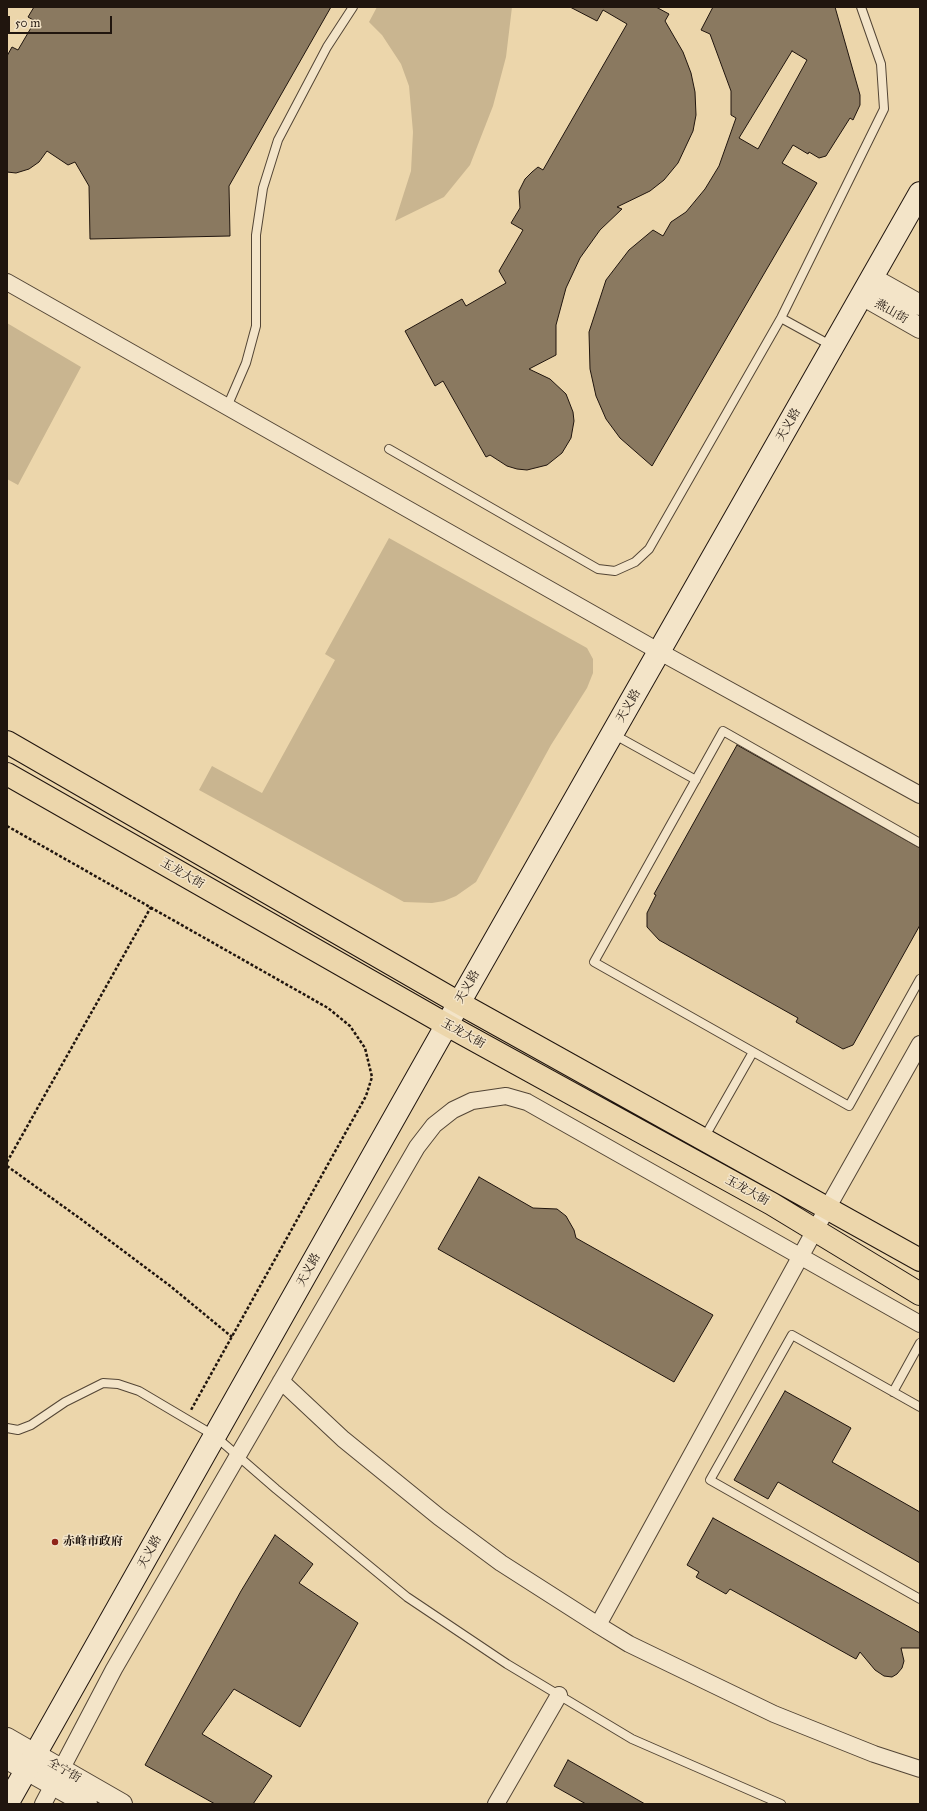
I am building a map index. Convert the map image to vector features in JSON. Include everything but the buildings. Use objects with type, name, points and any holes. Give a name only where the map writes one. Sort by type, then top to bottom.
[{"type":"main road","name":"天义路","points":[[7,1804],[446,1025],[660,652],[920,193]]},
{"type":"main road","name":"玉龙大街","points":[[7,742],[459,1004],[920,1260]]},
{"type":"main road","name":"玉龙大街","points":[[7,774],[446,1025],[772,1204],[920,1294]]},
{"type":"street","points":[[7,282],[660,652],[920,795]]},
{"type":"street","name":"燕山街","points":[[867,287],[920,305]]},
{"type":"street","name":"燕山街","points":[[867,287],[920,328]]},
{"type":"street","points":[[598,1625],[800,1257],[828,1210],[920,1044]]},
{"type":"street","points":[[43,1804],[114,1669],[417,1147],[434,1124],[453,1110],[472,1102],[506,1096],[526,1102],[920,1324]]},
{"type":"street","points":[[281,1381],[343,1439],[439,1518],[501,1563],[629,1644],[774,1714],[874,1754],[920,1769]]},
{"type":"street","points":[[496,1804],[559,1695]]},
{"type":"street","name":"全宁街","points":[[7,1738],[31,1762],[57,1777],[122,1804]]},
{"type":"street","name":"全宁街","points":[[7,1758],[31,1762]]},
{"type":"street","name":"全宁街","points":[[57,1777],[87,1804]]},
{"type":"lane","points":[[227,407],[246,363],[256,326],[256,235],[263,188],[276,146],[327,47],[353,7]]},
{"type":"lane","points":[[389,449],[598,569],[615,571],[635,562],[649,549],[781,318],[884,109],[881,64],[861,7]]},
{"type":"lane","points":[[781,318],[833,347]]},
{"type":"lane","points":[[920,843],[723,731],[594,962],[849,1106],[920,979]]},
{"type":"lane","points":[[613,734],[696,780]]},
{"type":"lane","points":[[703,1140],[753,1052]]},
{"type":"lane","points":[[920,1407],[792,1335],[710,1480],[920,1599]]},
{"type":"lane","points":[[893,1392],[920,1343]]},
{"type":"lane","points":[[7,1428],[18,1430],[31,1425],[65,1402],[103,1383],[118,1384],[139,1391],[215,1436],[407,1597],[507,1664],[632,1739],[781,1804]]},
{"type":"path","points":[[7,826],[328,1008],[350,1026],[366,1048],[372,1077],[366,1096],[186,1419]]},
{"type":"path","points":[[7,1162],[150,907]]},
{"type":"path","points":[[7,1166],[78,1216],[169,1285],[232,1337]]},
{"type":"shaded area","points":[[377,7],[512,7],[506,57],[493,106],[470,165],[444,197],[395,221],[411,171],[413,132],[409,86],[401,64],[382,35],[369,22]]},
{"type":"shaded area","points":[[7,323],[81,367],[18,485],[7,479]]},
{"type":"shaded area","points":[[389,538],[587,648],[593,659],[593,673],[587,688],[551,745],[476,882],[456,896],[444,901],[432,903],[404,902],[199,790],[212,766],[262,793],[335,660],[325,654]]},
{"type":"place","name":"赤峰市政府","points":[[55,1542]]}]
